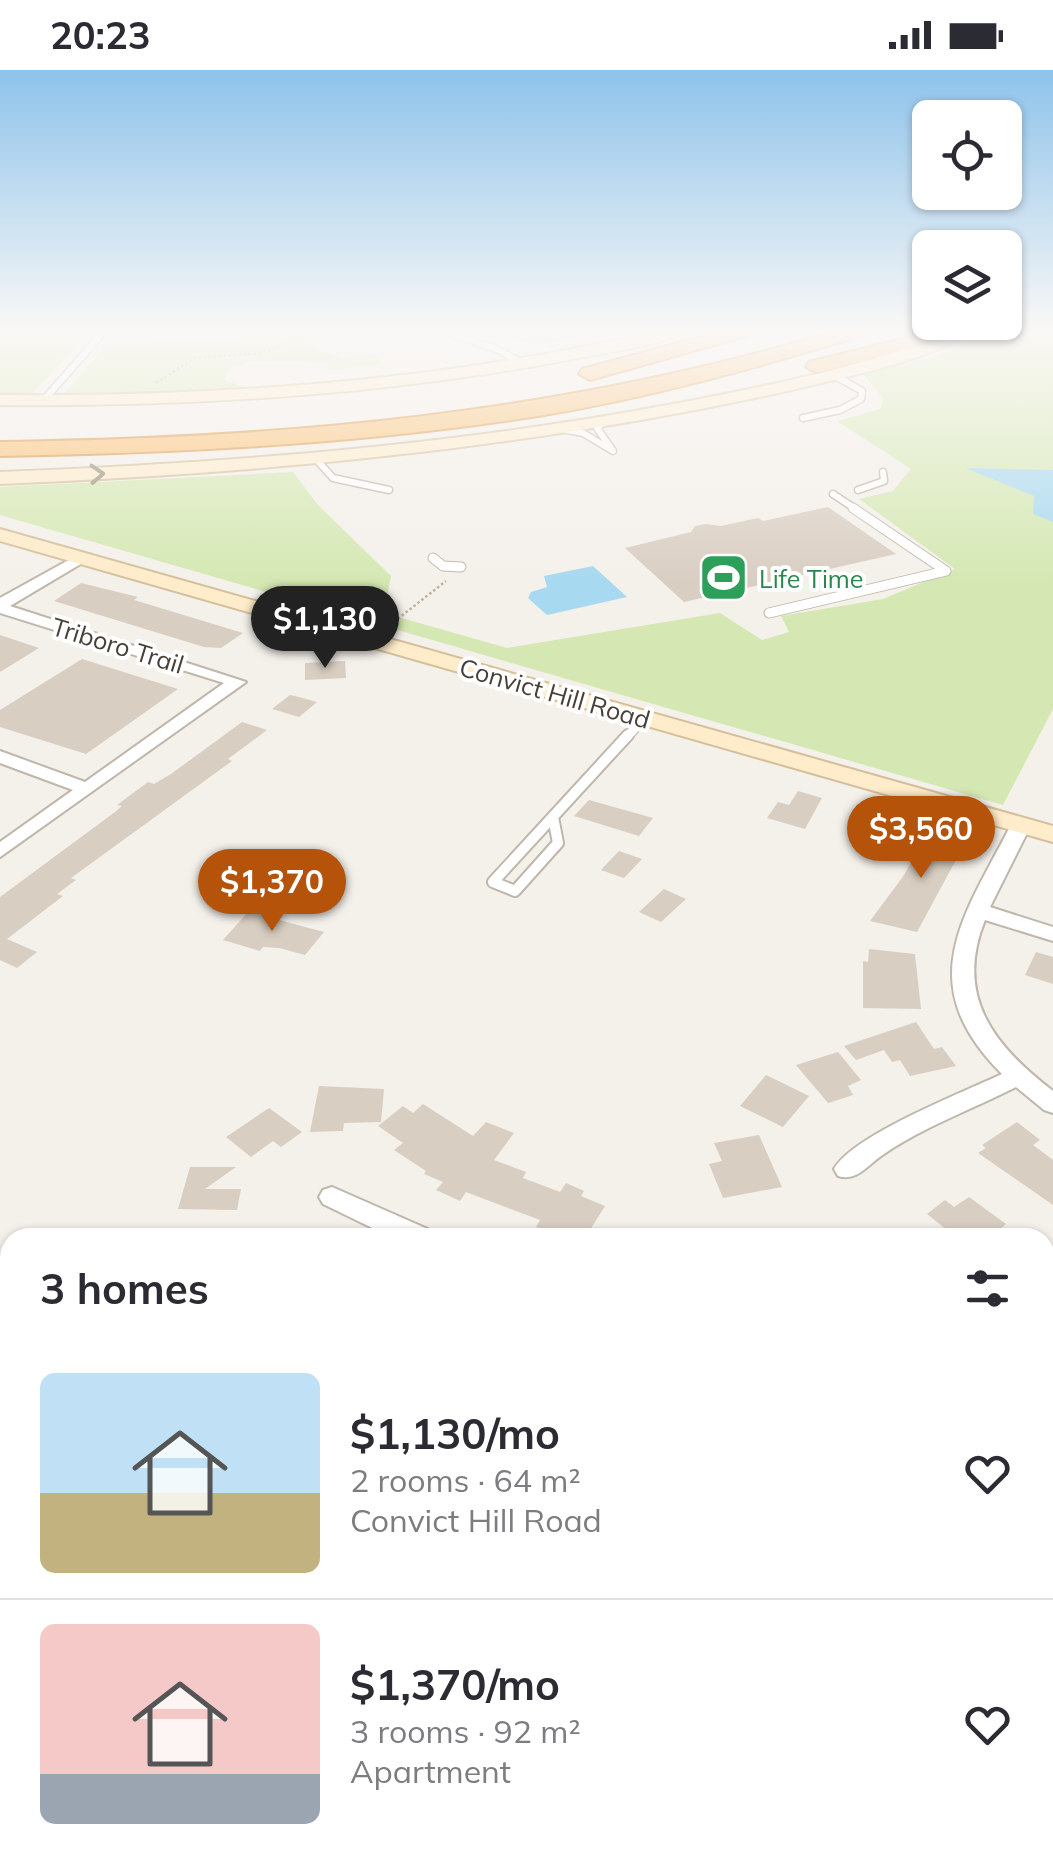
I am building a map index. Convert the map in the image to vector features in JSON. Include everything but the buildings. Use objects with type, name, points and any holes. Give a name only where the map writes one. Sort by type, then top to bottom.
[{"type":"highway","points":[[0,428],[222,422],[291,415]]},
{"type":"highway","points":[[278,439],[485,415]]},
{"type":"highway","points":[[0,450],[436,430],[549,415]]},
{"type":"street","points":[[0,478],[316,459],[559,429],[635,415]]},
{"type":"street","name":"Convict Hill Road","points":[[0,535],[1053,834]]},
{"type":"street","points":[[0,606],[80,559]]},
{"type":"street","name":"Triboro Trail","points":[[0,606],[237,682],[87,788]]},
{"type":"street","points":[[0,757],[87,788]]},
{"type":"street","points":[[0,850],[87,788]]},
{"type":"street","points":[[1021,826],[962,957],[963,993],[982,1037],[1016,1077],[1053,1104]]},
{"type":"street","points":[[980,912],[1053,934]]},
{"type":"street","points":[[847,1169],[876,1146],[1016,1077]]},
{"type":"street","points":[[332,1197],[399,1228]]},
{"type":"lane","points":[[803,418],[817,415]]},
{"type":"lane","points":[[559,429],[583,433],[613,451],[596,428],[606,421]]},
{"type":"lane","points":[[316,459],[333,478],[389,490]]},
{"type":"lane","points":[[858,490],[884,481],[882,472]]},
{"type":"lane","points":[[768,613],[946,572],[833,494]]},
{"type":"lane","points":[[433,558],[443,566],[461,568]]},
{"type":"lane","points":[[552,817],[558,842],[515,891],[493,882],[528,843],[552,817],[644,718]]},
{"type":"path","points":[[378,634],[448,579]]},
{"type":"green space","points":[[859,415],[1053,415],[1053,709],[1003,805],[0,515],[0,487],[293,472],[318,505],[391,576],[384,613],[507,648],[720,613],[762,640],[789,632],[781,616],[883,599],[955,569],[859,499],[893,491],[911,469],[837,421]]},
{"type":"water","points":[[965,468],[1053,470],[1053,522],[1033,514],[1034,496]]},
{"type":"water","points":[[593,566],[627,597],[547,615],[528,598],[531,592],[547,587],[544,576]]},
{"type":"place","name":"Life Time","points":[[724,578]]}]
